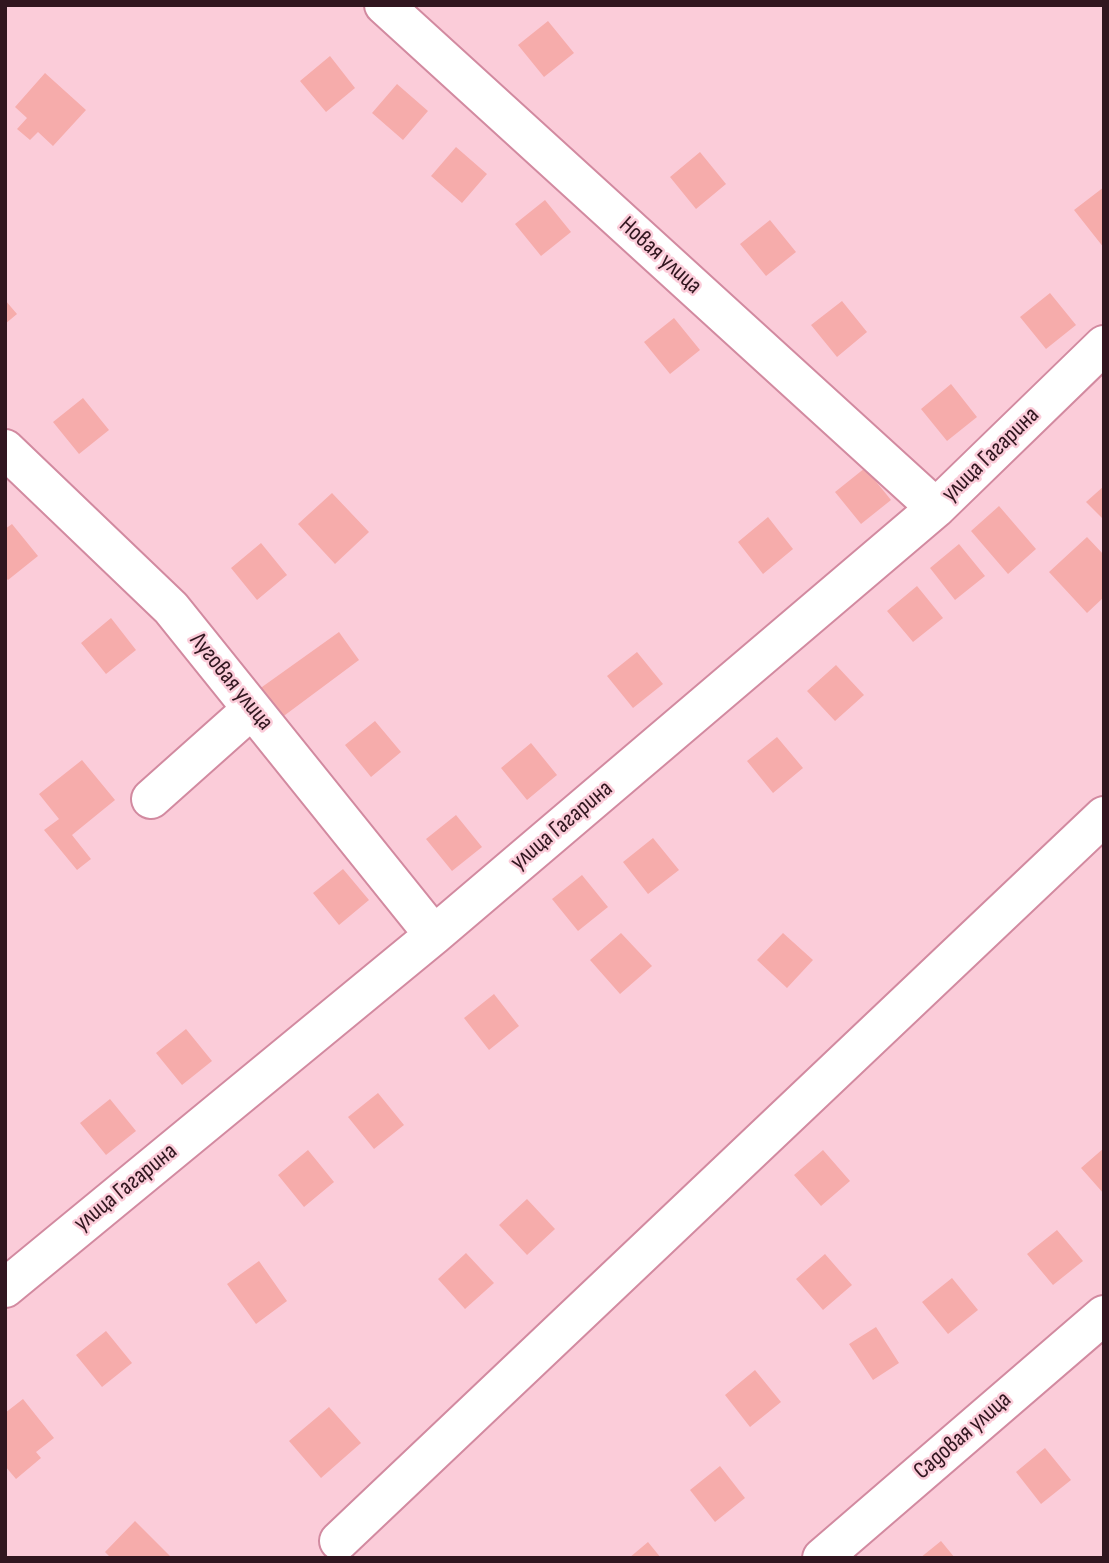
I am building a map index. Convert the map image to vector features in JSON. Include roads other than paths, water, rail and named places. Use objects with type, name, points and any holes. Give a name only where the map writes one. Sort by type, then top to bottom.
[{"type":"street","name":"Новая улица","points":[[384,5],[936,508]]},
{"type":"street","name":"улица Гагарина","points":[[5,1288],[435,935],[936,508],[1104,345]]},
{"type":"street","name":"Луговая улица","points":[[5,449],[171,608],[435,935]]},
{"type":"street","points":[[151,799],[252,709]]},
{"type":"street","points":[[338,1552],[1104,816]]},
{"type":"street","name":"Садовая улица","points":[[822,1558],[1104,1315]]}]
